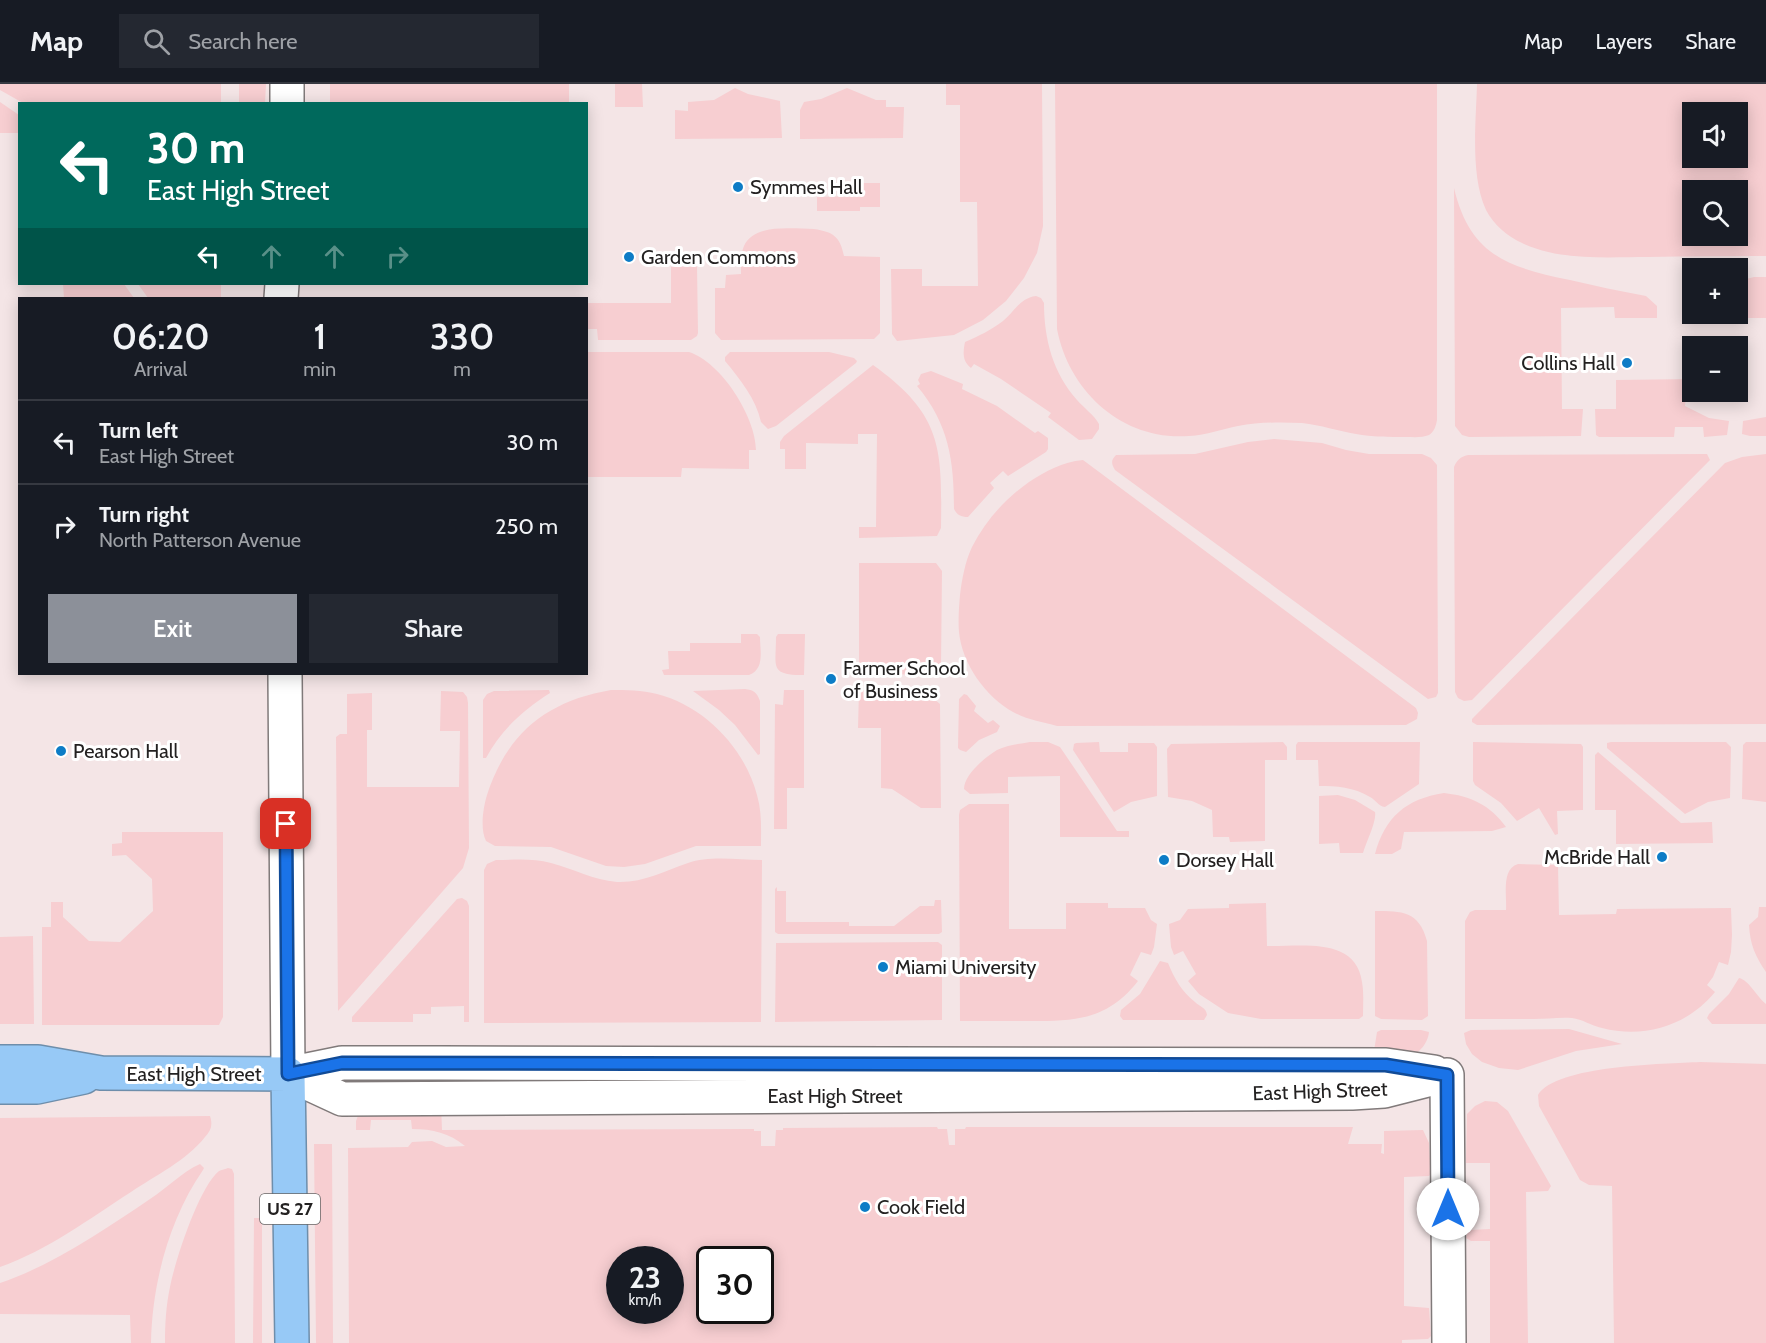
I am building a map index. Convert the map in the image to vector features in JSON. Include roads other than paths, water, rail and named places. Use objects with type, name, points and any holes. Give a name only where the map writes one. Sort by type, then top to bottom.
[{"type":"highway","name":"East High Street","points":[[0,1062],[38,1062],[101,1073],[288,1074]]},
{"type":"highway","name":"East High Street","points":[[0,1087],[37,1087],[101,1073]]},
{"type":"highway","name":"US 27","points":[[288,1074],[292,1343]]},
{"type":"street","points":[[287,84],[287,102]]},
{"type":"street","points":[[285,675],[288,1074]]},
{"type":"street","name":"East High Street","points":[[288,1074],[342,1063],[452,1063],[1386,1065],[1447,1075],[1449,1343]]},
{"type":"place","name":"Symmes Hall","points":[[738,187]]},
{"type":"place","name":"Garden Commons","points":[[629,257]]},
{"type":"place","name":"Collins Hall","points":[[1627,363]]},
{"type":"place","name":"Farmer School of Business","points":[[831,679]]},
{"type":"place","name":"Pearson Hall","points":[[61,751]]},
{"type":"place","name":"McBride Hall","points":[[1662,857]]},
{"type":"place","name":"Dorsey Hall","points":[[1164,860]]},
{"type":"place","name":"Miami University","points":[[883,967]]},
{"type":"place","name":"Cook Field","points":[[865,1207]]}]
